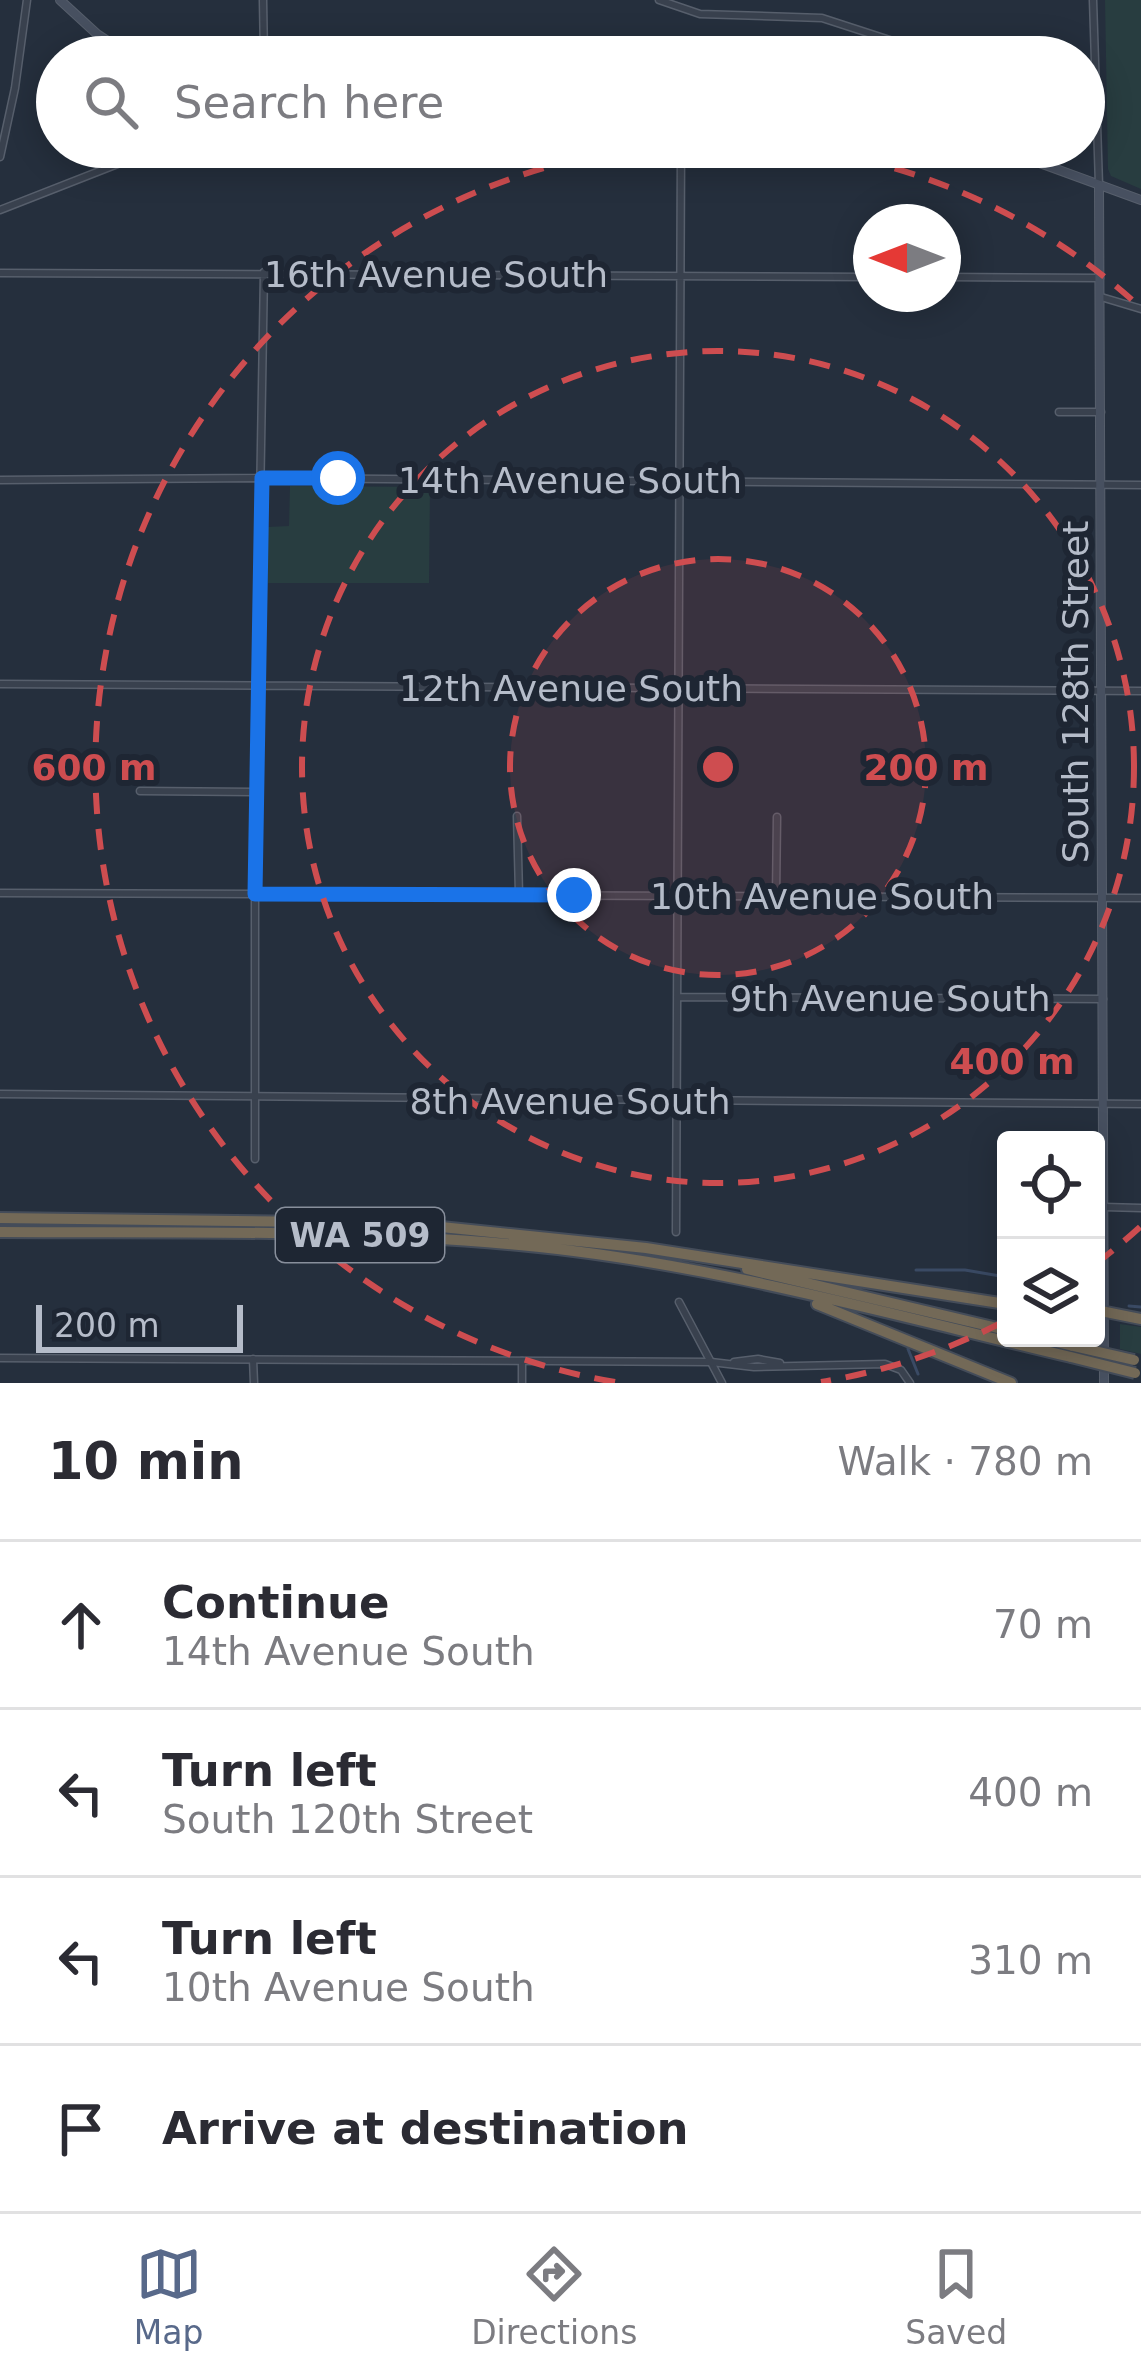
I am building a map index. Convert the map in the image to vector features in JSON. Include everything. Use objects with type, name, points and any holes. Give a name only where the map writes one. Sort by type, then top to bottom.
[{"type":"highway","name":"WA 509","points":[[0,1218],[402,1223],[685,1254],[997,1328]]},
{"type":"highway","name":"WA 509","points":[[0,1232],[391,1236],[521,1245],[656,1263],[1138,1367]]},
{"type":"highway","points":[[685,1254],[997,1303]]},
{"type":"highway","points":[[716,1276],[831,1309],[1011,1383]]},
{"type":"highway","points":[[1105,1312],[1141,1319]]},
{"type":"highway","name":"WA 509","points":[[1061,1347],[1072,1352]]},
{"type":"main road","points":[[60,0],[100,36]]},
{"type":"main road","points":[[1054,168],[1141,200]]},
{"type":"main road","name":"South 128th Street","points":[[1099,184],[1104,1131]]},
{"type":"main road","name":"South 128th Street","points":[[1102,1347],[1104,1383]]},
{"type":"street","points":[[263,0],[264,36]]},
{"type":"street","points":[[659,0],[709,15],[822,18],[877,36]]},
{"type":"street","name":"South 128th Street","points":[[1093,0],[1094,36]]},
{"type":"street","points":[[0,157],[28,3]]},
{"type":"street","points":[[0,206],[108,168]]},
{"type":"street","points":[[676,1232],[681,168]]},
{"type":"street","name":"South 128th Street","points":[[1098,168],[1099,184]]},
{"type":"street","points":[[255,1159],[255,792],[264,272]]},
{"type":"street","name":"16th Avenue South","points":[[0,273],[853,277]]},
{"type":"street","points":[[961,278],[1100,278]]},
{"type":"street","points":[[1101,297],[1141,309]]},
{"type":"street","points":[[1059,412],[1100,412]]},
{"type":"street","name":"14th Avenue South","points":[[0,480],[1141,485]]},
{"type":"street","name":"12th Avenue South","points":[[0,684],[1141,691]]},
{"type":"street","points":[[140,790],[255,792]]},
{"type":"street","points":[[518,817],[519,894]]},
{"type":"street","points":[[776,896],[777,817]]},
{"type":"street","name":"10th Avenue South","points":[[0,893],[1141,898]]},
{"type":"street","name":"9th Avenue South","points":[[677,998],[1102,999]]},
{"type":"street","name":"8th Avenue South","points":[[0,1094],[1141,1104]]},
{"type":"street","points":[[1105,1207],[1141,1208]]},
{"type":"street","points":[[679,1302],[722,1383]]},
{"type":"street","points":[[0,1358],[711,1362],[754,1367],[884,1364],[902,1370],[910,1383]]},
{"type":"street","points":[[253,1359],[254,1383]]},
{"type":"street","points":[[521,1361],[522,1383]]},
{"type":"green space","points":[[1105,0],[1141,0],[1141,189],[1111,176],[1108,169]]},
{"type":"green space","points":[[290,486],[430,487],[429,583],[268,583],[268,527],[289,526]]},
{"type":"green space","points":[[1120,1324],[1141,1327],[1141,1354],[1120,1349]]},
{"type":"waterway","points":[[916,1270],[997,1275]]},
{"type":"waterway","points":[[1129,1306],[1141,1307]]},
{"type":"waterway","points":[[908,1349],[918,1374]]},
{"type":"route","points":[[338,478],[262,478],[255,894],[574,895]]}]
